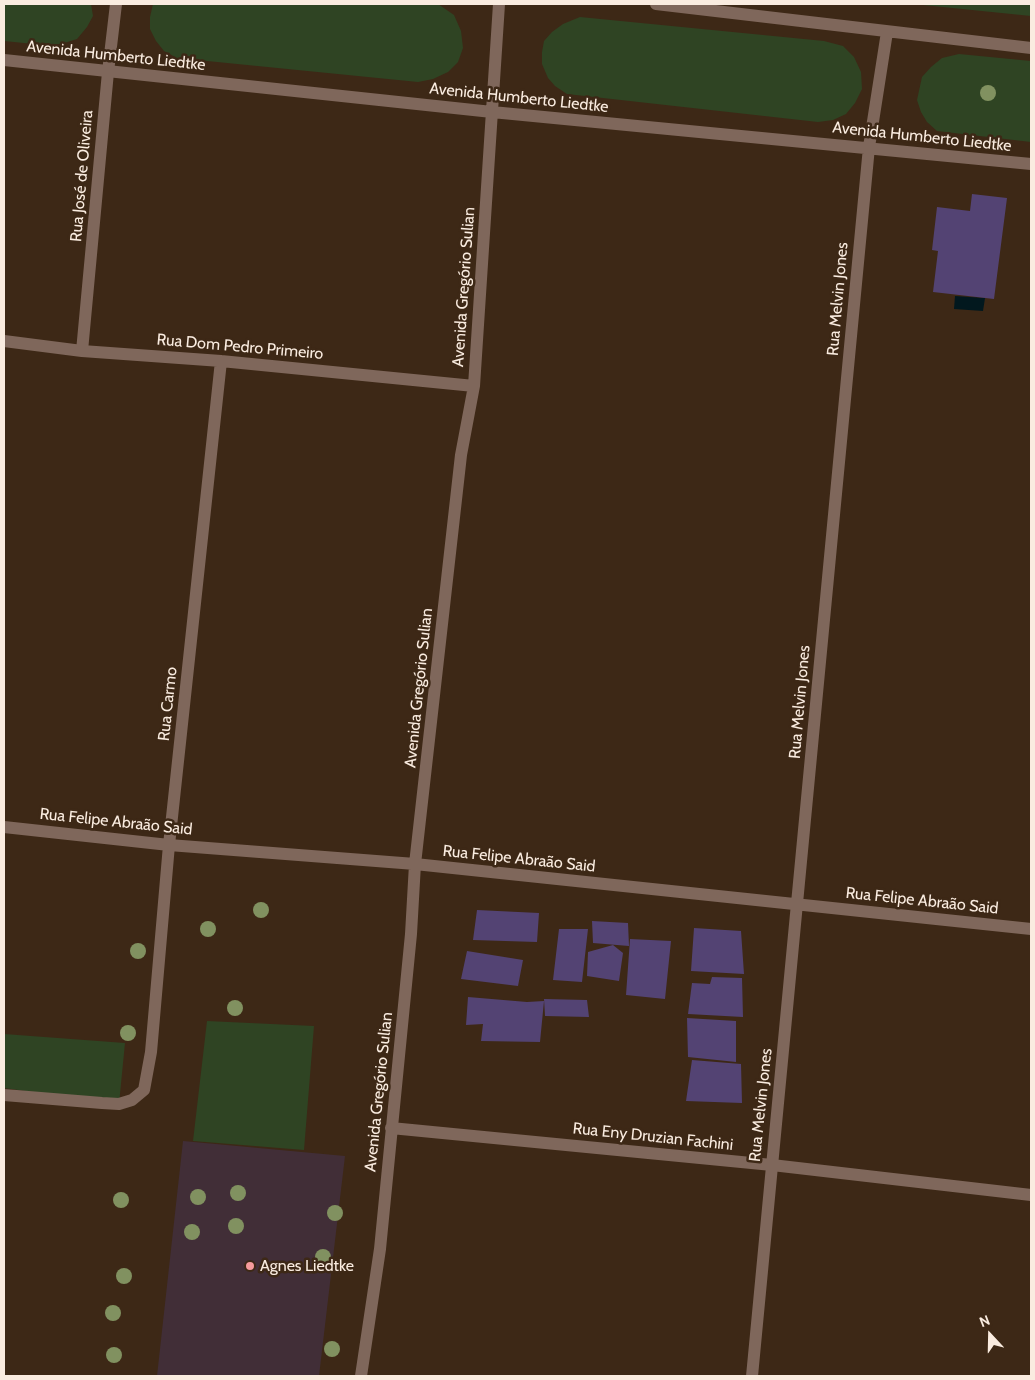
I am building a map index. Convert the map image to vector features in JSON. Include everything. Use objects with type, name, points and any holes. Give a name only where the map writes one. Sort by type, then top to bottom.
[{"type":"street","name":"Rua José de Oliveira","points":[[82,351],[116,4]]},
{"type":"street","name":"Avenida Gregório Sulian","points":[[361,1376],[380,1249],[411,934],[415,864],[461,455],[474,386],[499,4]]},
{"type":"street","points":[[656,4],[1031,48]]},
{"type":"street","name":"Rua Melvin Jones","points":[[752,1376],[869,147],[886,32]]},
{"type":"street","name":"Avenida Humberto Liedtke","points":[[4,60],[492,112],[1031,164]]},
{"type":"street","name":"Rua Dom Pedro Primeiro","points":[[4,341],[82,351],[221,360],[474,386]]},
{"type":"street","name":"Rua Carmo","points":[[4,1095],[119,1104],[132,1100],[144,1090],[150,1052],[169,845],[221,360]]},
{"type":"street","name":"Rua Felipe Abraão Said","points":[[4,827],[169,845],[415,864],[1031,929]]},
{"type":"street","name":"Rua Eny Druzian Fachini","points":[[391,1128],[772,1165],[1031,1195]]},
{"type":"shaded area","name":"Agnes Liedtke","points":[[183,1141],[345,1156],[319,1376],[157,1376]]},
{"type":"green space","points":[[4,4],[91,4],[93,16],[77,39],[61,44],[44,45],[4,41]]},
{"type":"green space","points":[[153,4],[438,4],[454,15],[461,31],[463,48],[458,62],[448,72],[433,79],[418,82],[177,58],[164,51],[150,29]]},
{"type":"green space","points":[[913,4],[1031,4],[1031,16]]},
{"type":"green space","points":[[580,17],[824,41],[843,46],[854,57],[861,72],[862,89],[855,103],[846,114],[833,120],[818,122],[567,94],[555,86],[548,78],[542,64],[542,52],[544,41],[552,32],[563,24]]},
{"type":"green space","points":[[959,54],[1031,61],[1031,142],[937,131],[927,122],[917,100],[922,77],[942,58]]},
{"type":"green space","points":[[207,1021],[314,1026],[304,1150],[193,1141]]},
{"type":"green space","points":[[4,1034],[125,1043],[119,1104],[4,1088]]},
{"type":"water","points":[[955,296],[985,298],[983,311],[954,309]]},
{"type":"building","points":[[972,194],[1007,198],[994,299],[933,292],[938,251],[932,250],[937,207],[970,211]]},
{"type":"building","points":[[477,910],[539,913],[537,942],[473,940]]},
{"type":"building","points":[[592,921],[628,923],[629,946],[593,943]]},
{"type":"building","points":[[694,928],[741,931],[744,974],[691,971]]},
{"type":"building","points":[[559,929],[588,929],[582,982],[553,980]]},
{"type":"building","points":[[630,939],[671,941],[665,999],[626,995]]},
{"type":"building","points":[[613,945],[623,953],[619,981],[587,976],[588,952]]},
{"type":"building","points":[[467,951],[523,960],[518,986],[461,979]]},
{"type":"building","points":[[712,977],[742,978],[743,1017],[688,1014],[692,983],[710,984]]},
{"type":"building","points":[[468,997],[527,1002],[544,1001],[540,1042],[481,1041],[483,1024],[466,1025]]},
{"type":"building","points":[[544,999],[587,1000],[589,1017],[545,1016]]},
{"type":"building","points":[[687,1018],[736,1021],[736,1062],[688,1057]]},
{"type":"building","points":[[692,1060],[741,1064],[742,1103],[686,1101]]},
{"type":"place","name":"Agnes Liedtke","points":[[250,1266]]}]
